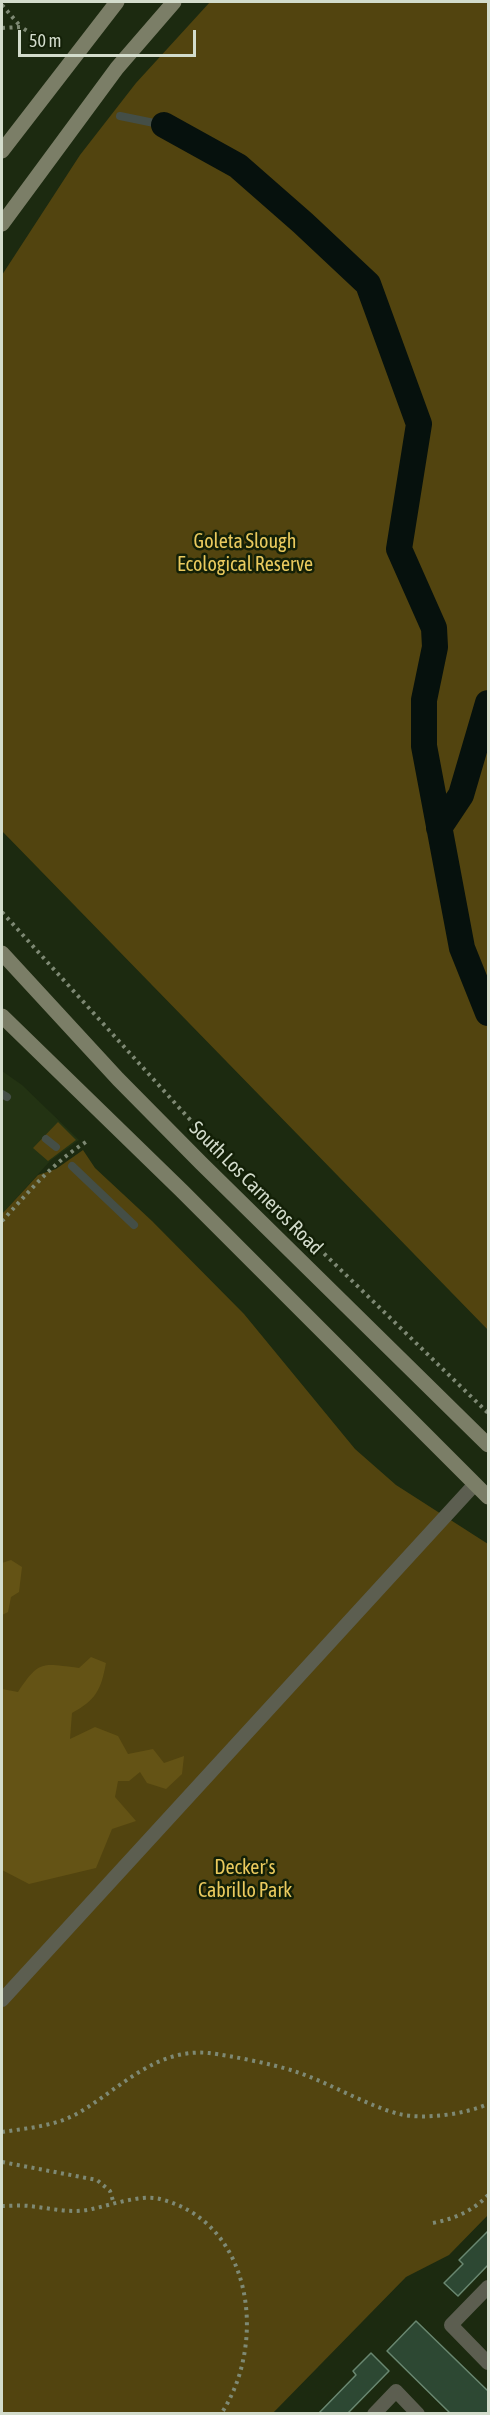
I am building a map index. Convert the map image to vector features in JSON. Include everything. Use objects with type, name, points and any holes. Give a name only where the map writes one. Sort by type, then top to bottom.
[{"type":"main road","points":[[2,151],[117,2]]},
{"type":"main road","points":[[2,224],[117,68],[174,2]]},
{"type":"main road","name":"South Los Carneros Road","points":[[2,953],[118,1079],[201,1163],[489,1445]]},
{"type":"main road","points":[[2,1017],[182,1191],[489,1497]]},
{"type":"lane","points":[[2,2000],[475,1484]]},
{"type":"lane","points":[[489,2287],[451,2325],[489,2363]]},
{"type":"lane","points":[[374,2414],[396,2391],[418,2414]]},
{"type":"path","points":[[2,5],[21,27],[51,46]]},
{"type":"path","points":[[2,28],[21,27]]},
{"type":"path","points":[[2,912],[205,1136]]},
{"type":"path","points":[[2,1221],[66,1154],[86,1142]]},
{"type":"path","points":[[304,1234],[489,1413]]},
{"type":"path","points":[[2,2132],[44,2126],[78,2113],[146,2066],[171,2055],[208,2053],[293,2071],[400,2114],[436,2115],[476,2109],[489,2104]]},
{"type":"path","points":[[2,2162],[98,2180],[110,2191],[114,2204]]},
{"type":"path","points":[[433,2223],[450,2220],[467,2212],[489,2195]]},
{"type":"path","points":[[2,2206],[27,2206],[58,2211],[89,2210],[157,2198],[182,2206],[201,2217],[220,2235],[240,2272],[246,2298],[245,2350],[238,2378],[221,2414]]},
{"type":"shaded area","points":[[2,1071],[22,1085],[79,1140],[50,1161],[2,1214]]},
{"type":"shaded area","points":[[11,1560],[22,1567],[19,1592],[11,1597],[8,1612],[2,1615],[2,1563]]},
{"type":"shaded area","points":[[91,1657],[106,1663],[104,1672],[92,1699],[72,1713],[70,1739],[95,1727],[118,1736],[128,1754],[153,1749],[164,1763],[184,1756],[182,1774],[166,1789],[147,1783],[140,1772],[129,1781],[118,1781],[115,1797],[136,1821],[112,1829],[96,1868],[29,1884],[2,1870],[2,1689],[18,1692],[32,1674],[43,1666],[79,1668]]},
{"type":"green space","name":"Goleta Slough Ecological Reserve","points":[[210,2],[488,2],[488,1330],[2,831],[2,275],[80,155],[136,83]]},
{"type":"green space","points":[[58,1122],[76,1140],[48,1161],[33,1148]]},
{"type":"green space","name":"Decker's Cabrillo Park","points":[[83,1150],[95,1168],[152,1221],[244,1314],[355,1449],[396,1485],[488,1544],[488,2215],[449,2255],[406,2277],[273,2413],[2,2413],[2,1214],[38,1175],[56,1169]]},
{"type":"building","points":[[489,2230],[489,2264],[458,2296],[444,2283],[463,2264],[459,2260]]},
{"type":"building","points":[[416,2321],[489,2392],[489,2414],[451,2414],[387,2351]]},
{"type":"building","points":[[371,2353],[389,2371],[347,2414],[318,2414],[356,2375],[353,2371]]},
{"type":"waterway","points":[[120,116],[164,125]]},
{"type":"waterway","points":[[164,125],[238,166],[368,284],[419,424],[399,549],[434,628],[435,647],[424,700],[424,746],[462,948],[488,1013]]},
{"type":"waterway","points":[[439,828],[461,795],[488,703]]},
{"type":"waterway","points":[[2,1094],[7,1097]]},
{"type":"waterway","points":[[46,1139],[56,1147]]},
{"type":"waterway","points":[[72,1166],[134,1225]]}]
